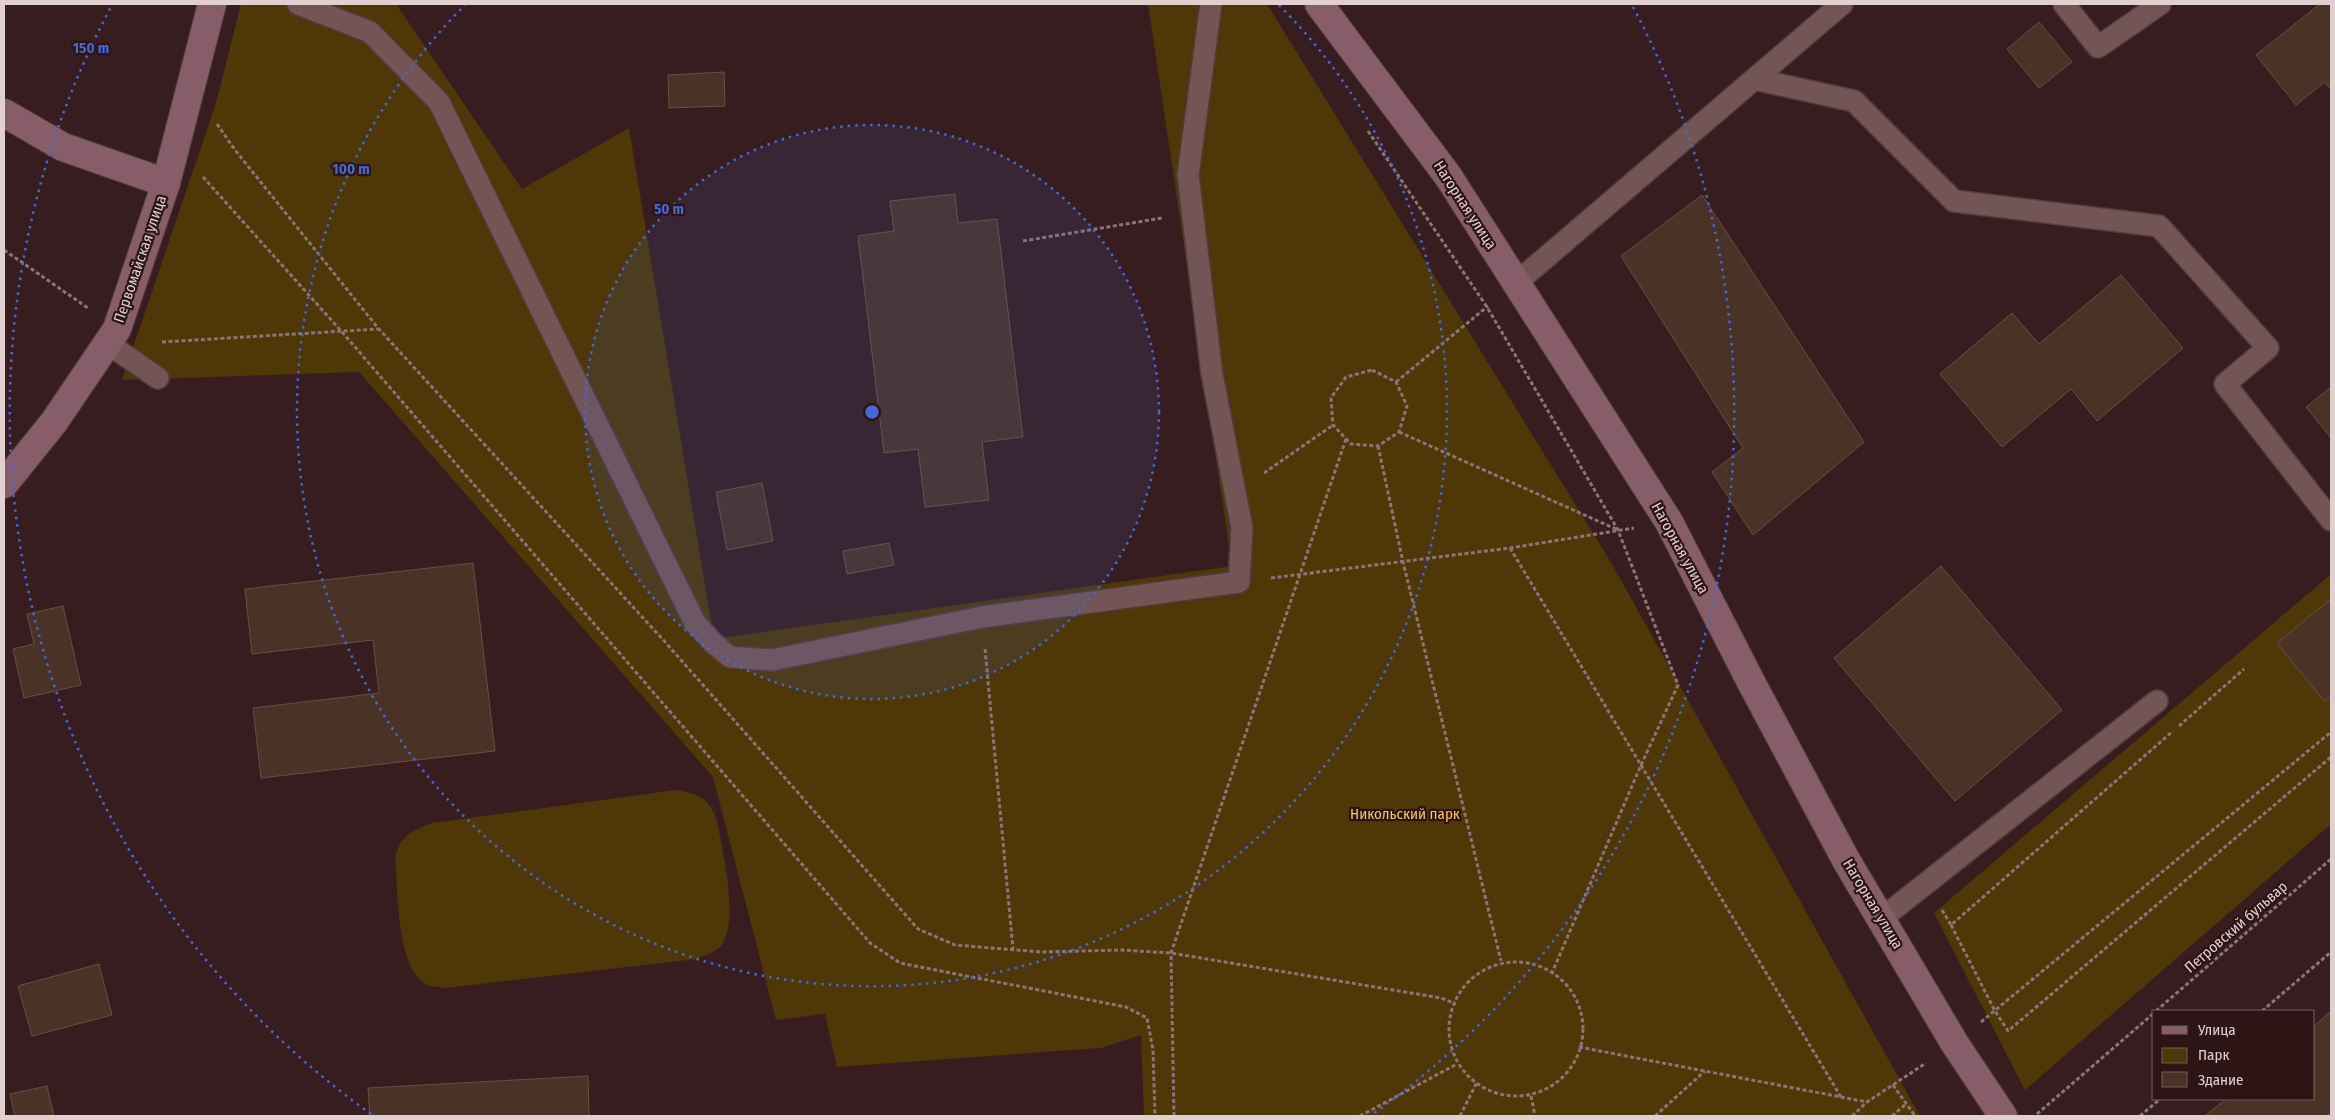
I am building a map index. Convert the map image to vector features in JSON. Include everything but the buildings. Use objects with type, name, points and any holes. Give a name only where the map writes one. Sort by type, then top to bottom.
[{"type":"street","name":"Первомайская улица","points":[[4,484],[54,422],[112,336],[166,183],[212,4]]},
{"type":"street","name":"Нагорная улица","points":[[1319,4],[1448,176],[1669,522],[1815,802],[1955,1044],[2003,1116]]},
{"type":"street","points":[[4,114],[63,147],[166,183]]},
{"type":"lane","points":[[298,4],[370,32],[439,102],[695,624],[730,657],[772,660],[982,617],[1239,582],[1242,528],[1212,374],[1188,175],[1211,4]]},
{"type":"lane","points":[[1516,283],[1842,4]]},
{"type":"lane","points":[[2064,4],[2098,47],[2160,4]]},
{"type":"lane","points":[[1754,79],[1854,101],[1954,201],[2159,226],[2268,348],[2225,384],[2331,520]]},
{"type":"lane","points":[[112,336],[158,378]]},
{"type":"lane","points":[[1881,919],[2157,702]]},
{"type":"path","points":[[213,117],[235,150],[378,328],[666,644],[918,929],[955,945],[1041,952],[1121,950],[1171,954],[1441,998],[1456,1004]]},
{"type":"path","points":[[1366,127],[1487,307],[1618,530],[1678,685],[1641,765],[1552,973]]},
{"type":"path","points":[[198,172],[342,332],[870,943],[900,964],[1126,1007],[1147,1018],[1153,1050],[1155,1116]]},
{"type":"path","points":[[1022,240],[1192,213]]},
{"type":"path","points":[[4,250],[112,336],[135,344],[342,332],[378,328]]},
{"type":"path","points":[[1396,382],[1516,283]]},
{"type":"path","points":[[1372,370],[1396,382],[1407,406],[1399,432],[1378,446],[1351,444],[1333,425],[1331,398],[1346,377],[1372,370]]},
{"type":"path","points":[[1236,492],[1333,425]]},
{"type":"path","points":[[1399,432],[1618,530]]},
{"type":"path","points":[[1174,1116],[1171,954],[1346,438]]},
{"type":"path","points":[[1378,446],[1403,562],[1501,961]]},
{"type":"path","points":[[1239,582],[1510,548],[1669,522]]},
{"type":"path","points":[[1510,548],[1840,1097]]},
{"type":"path","points":[[982,617],[1013,949]]},
{"type":"path","points":[[1951,925],[2244,669]]},
{"type":"path","points":[[1852,1116],[1868,1102],[1955,1044],[2331,732]]},
{"type":"path","points":[[1925,884],[1951,925],[1995,1011],[2008,1031],[2331,757]]},
{"type":"path","name":"Петровский бульвар","points":[[2157,1010],[2331,859]]},
{"type":"path","points":[[2263,1010],[2331,952]]},
{"type":"path","points":[[1501,961],[1543,965],[1552,973],[1575,993],[1585,1034],[1568,1074],[1532,1096],[1489,1092],[1457,1064],[1447,1022],[1464,983],[1501,961]]},
{"type":"path","name":"Петровский бульвар","points":[[2035,1116],[2152,1015]]},
{"type":"path","points":[[1579,1047],[1868,1102]]},
{"type":"path","points":[[1360,1116],[1457,1064]]},
{"type":"path","points":[[1655,1116],[1705,1071]]},
{"type":"path","points":[[1460,1116],[1477,1082]]},
{"type":"path","points":[[1893,1085],[1915,1116]]},
{"type":"path","points":[[1532,1096],[1535,1116]]},
{"type":"path","points":[[2140,1116],[2159,1100]]},
{"type":"path","points":[[1892,1116],[1906,1104]]},
{"type":"green space","name":"Никольский парк","points":[[241,4],[396,4],[522,189],[629,128],[714,639],[1232,566],[1148,4],[1267,4],[1612,564],[1920,1116],[1144,1116],[1141,1035],[1101,1048],[837,1067],[825,1014],[776,1020],[713,777],[359,372],[122,380],[216,103]]},
{"type":"green space","points":[[2331,574],[2331,824],[2025,1090],[1934,913]]},
{"type":"green space","points":[[676,790],[691,793],[702,798],[707,802],[717,820],[726,867],[730,904],[726,936],[718,949],[696,959],[445,988],[428,985],[416,975],[409,962],[400,926],[395,857],[401,843],[408,835],[432,823]]}]
